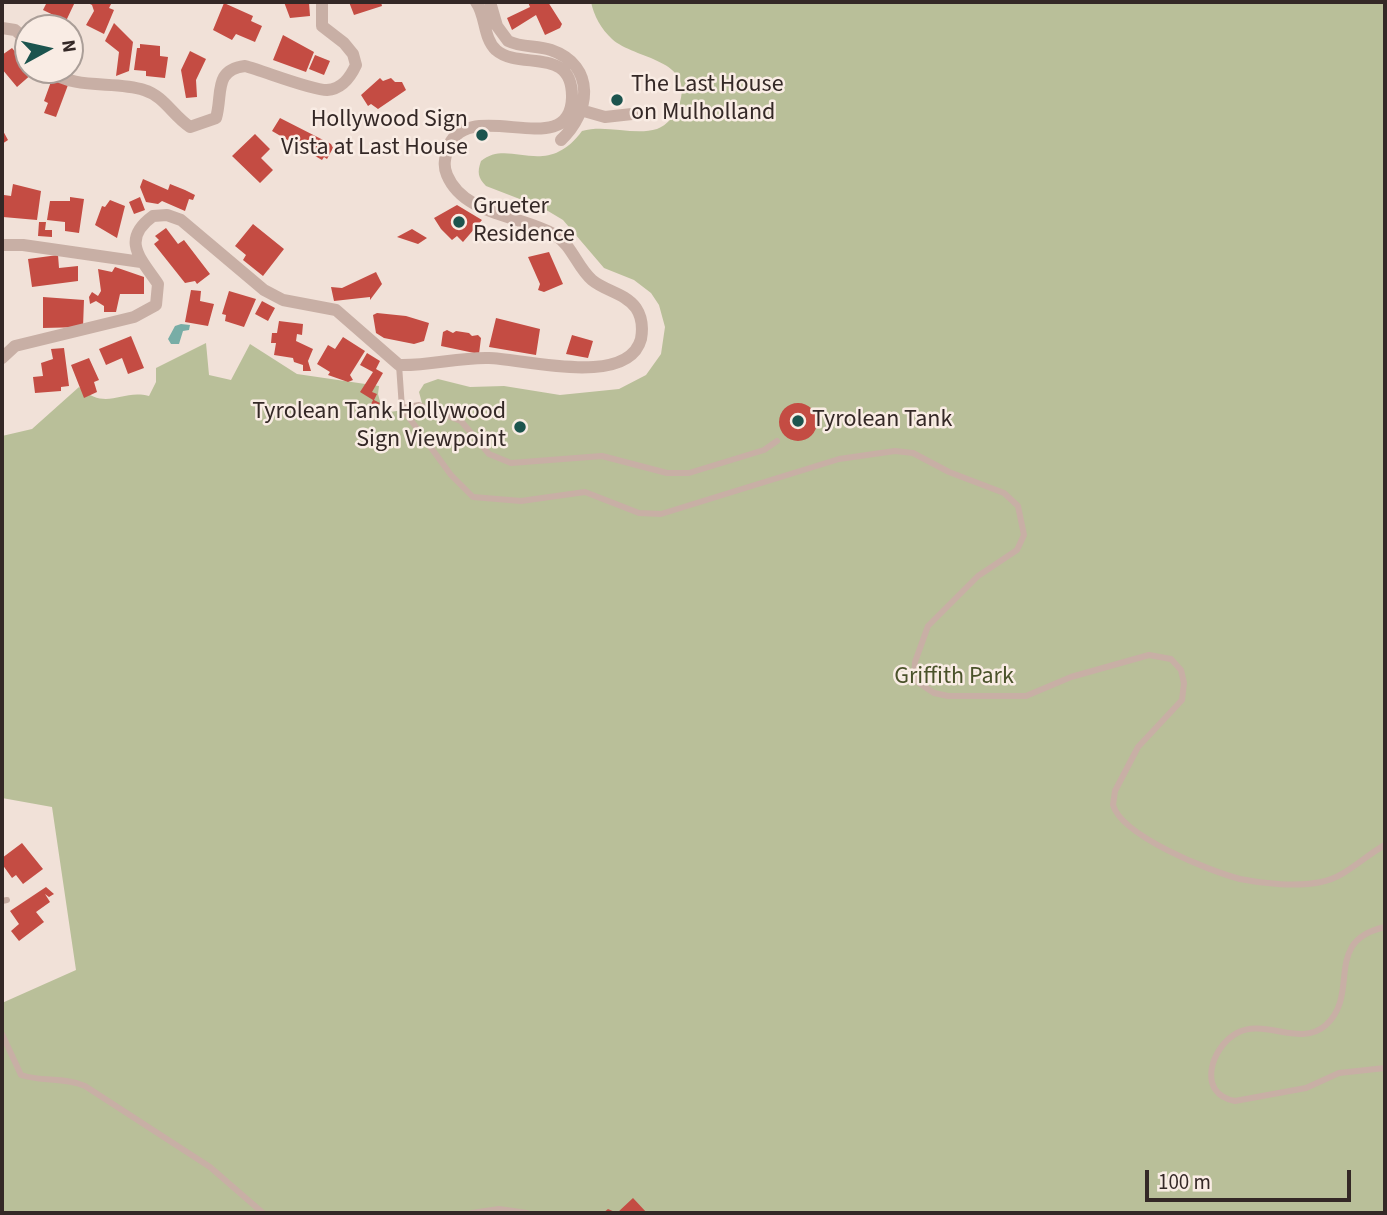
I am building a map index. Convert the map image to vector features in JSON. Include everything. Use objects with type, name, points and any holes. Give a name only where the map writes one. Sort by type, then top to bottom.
[{"type":"street","points":[[84,82],[144,90],[163,100],[173,116],[190,127],[216,118],[221,102],[220,88],[225,75],[233,68],[245,66],[327,90],[342,86],[351,77],[356,65],[353,54],[323,26],[322,2]]},
{"type":"street","points":[[2,358],[15,346],[147,313],[156,305],[158,284],[141,262],[135,248],[137,234],[153,216],[167,215],[181,220],[264,290],[283,300],[336,310],[400,365],[486,358],[561,368],[610,365],[634,352],[642,334],[640,315],[635,307],[592,279],[560,238],[463,197],[447,175],[444,161],[450,142],[464,131],[485,124],[530,130],[553,127],[568,113],[572,98],[570,84],[558,66],[539,59],[506,56],[495,49],[476,2]]},
{"type":"street","points":[[490,2],[497,26],[508,41],[553,51],[575,68],[584,88],[583,111],[572,129],[561,140]]},
{"type":"street","points":[[583,111],[605,117],[632,114]]},
{"type":"street","points":[[2,245],[34,246],[141,262]]},
{"type":"lane","points":[[400,365],[402,408],[460,486],[482,500],[521,501],[585,492],[639,513],[653,515],[822,463],[895,451],[913,453],[948,472],[997,489],[1018,506],[1023,525],[1021,543],[1010,556],[978,576],[928,626],[915,662],[914,677],[919,683],[948,696],[1026,696],[1071,677],[1149,655],[1164,655],[1181,670],[1184,692],[1179,706],[1138,747],[1115,790],[1113,805],[1125,824],[1206,867],[1256,881],[1323,882],[1346,872],[1385,845]]},
{"type":"lane","points":[[402,408],[419,405],[461,421],[489,454],[511,463],[602,456],[655,471],[689,473],[764,450],[777,441]]},
{"type":"lane","points":[[1385,927],[1363,934],[1351,946],[1336,1010],[1324,1027],[1297,1034],[1258,1028],[1242,1030],[1221,1047],[1211,1064],[1210,1073],[1215,1089],[1227,1100],[1235,1101],[1306,1088],[1339,1073],[1385,1068]]},
{"type":"lane","points":[[2,1034],[21,1075],[34,1079],[71,1080],[85,1086],[210,1167],[263,1213]]},
{"type":"lane","points":[[472,1213],[499,1209],[527,1213]]},
{"type":"green space","name":"Griffith Park","points":[[591,2],[1385,2],[1385,1213],[2,1213],[2,1003],[76,970],[52,807],[2,798],[2,436],[32,429],[79,387],[98,398],[149,396],[156,382],[156,368],[206,343],[209,375],[231,380],[250,344],[297,374],[379,386],[378,394],[383,413],[423,407],[419,392],[424,384],[438,379],[470,387],[504,386],[560,395],[619,389],[646,375],[661,354],[665,327],[659,305],[651,293],[634,280],[604,268],[563,220],[543,208],[486,186],[479,175],[481,161],[492,155],[504,153],[541,156],[555,153],[568,146],[582,131],[648,131],[664,125],[675,113],[682,90],[679,78],[660,62],[612,39],[598,22]]},
{"type":"water","points":[[190,325],[189,330],[183,331],[179,344],[171,344],[168,339],[175,326]]},
{"type":"building","points":[[47,2],[75,2],[69,14],[51,14],[43,10]]},
{"type":"building","points":[[86,2],[112,2],[109,8],[114,10],[104,34],[86,25],[94,11],[92,5]]},
{"type":"building","points":[[284,2],[309,2],[310,16],[290,18]]},
{"type":"building","points":[[349,2],[381,2],[382,6],[354,15]]},
{"type":"building","points":[[528,2],[548,2],[562,24],[560,28],[545,35],[536,15],[512,30],[507,18],[530,7]]},
{"type":"building","points":[[224,3],[253,16],[251,21],[262,26],[255,42],[236,34],[232,40],[213,30]]},
{"type":"building","points":[[114,23],[133,42],[129,71],[116,76],[119,52],[105,41]]},
{"type":"building","points":[[283,35],[314,52],[306,72],[273,60]]},
{"type":"building","points":[[140,44],[160,46],[160,56],[168,57],[165,78],[146,76],[146,71],[134,70]]},
{"type":"building","points":[[12,48],[14,50],[14,83],[2,69],[2,55]]},
{"type":"building","points":[[190,51],[206,59],[196,80],[197,97],[186,98],[181,70]]},
{"type":"building","points":[[315,55],[330,61],[324,75],[309,69]]},
{"type":"building","points":[[380,78],[383,81],[391,78],[395,82],[402,82],[406,90],[378,109],[371,104],[368,106],[361,95]]},
{"type":"building","points":[[50,84],[68,85],[56,117],[44,113],[48,103],[44,101]]},
{"type":"building","points":[[280,118],[331,144],[333,148],[327,159],[324,157],[322,160],[272,131]]},
{"type":"building","points":[[2,129],[8,140],[2,144]]},
{"type":"building","points":[[255,134],[270,149],[261,158],[273,170],[260,183],[232,156]]},
{"type":"building","points":[[143,179],[168,190],[170,184],[195,195],[193,200],[189,199],[185,211],[162,201],[158,204],[146,202],[140,187]]},
{"type":"building","points":[[13,184],[41,191],[37,220],[3,217],[4,195],[11,196]]},
{"type":"building","points":[[70,197],[84,199],[79,233],[65,231],[65,222],[47,220],[50,201],[70,201]]},
{"type":"building","points":[[140,197],[145,210],[134,214],[129,202]]},
{"type":"building","points":[[110,200],[125,206],[117,238],[95,225],[102,206],[105,207]]},
{"type":"building","name":"Grueter Residence","points":[[457,205],[482,220],[463,242],[457,236],[452,240],[434,218]]},
{"type":"building","points":[[39,222],[46,222],[45,230],[52,230],[52,237],[38,236]]},
{"type":"building","points":[[253,224],[284,249],[263,276],[243,260],[246,255],[235,246]]},
{"type":"building","points":[[166,228],[178,244],[184,240],[210,274],[197,284],[195,281],[185,283],[154,244],[159,240],[155,236]]},
{"type":"building","name":"Grueter Residence","points":[[412,229],[427,238],[418,244],[397,237]]},
{"type":"building","points":[[549,252],[563,284],[544,292],[538,290],[540,284],[528,257]]},
{"type":"building","points":[[58,255],[59,268],[78,266],[78,281],[32,287],[28,259]]},
{"type":"building","points":[[115,267],[144,277],[144,294],[120,294],[116,312],[104,312],[104,306],[96,301],[90,304],[89,297],[92,292],[98,296],[101,291],[98,269],[112,272]]},
{"type":"building","points":[[376,272],[382,284],[370,300],[370,297],[334,301],[331,287],[342,288]]},
{"type":"building","points":[[191,290],[201,291],[200,301],[214,304],[208,326],[185,322]]},
{"type":"building","points":[[229,291],[256,299],[244,327],[225,321],[226,315],[222,314]]},
{"type":"building","points":[[43,297],[84,300],[83,327],[43,328]]},
{"type":"building","points":[[262,301],[275,308],[268,321],[255,314]]},
{"type":"building","points":[[377,313],[406,316],[429,323],[424,341],[414,344],[384,338],[376,333],[373,315]]},
{"type":"building","points":[[496,318],[540,329],[536,355],[489,347]]},
{"type":"building","points":[[279,321],[303,324],[302,335],[297,334],[296,341],[313,349],[308,361],[311,371],[303,371],[303,365],[294,362],[293,358],[274,355],[276,343],[271,343],[272,333],[277,333]]},
{"type":"building","points":[[447,330],[478,335],[481,338],[479,354],[441,346],[443,332]]},
{"type":"building","points":[[572,335],[593,341],[588,358],[566,354]]},
{"type":"building","points":[[131,336],[144,368],[128,374],[122,358],[106,365],[99,349]]},
{"type":"building","points":[[343,337],[365,351],[350,375],[353,380],[348,382],[328,375],[330,372],[317,364],[328,345],[335,349]]},
{"type":"building","points":[[64,348],[69,386],[61,387],[61,391],[35,393],[33,377],[43,376],[41,363],[53,359],[51,349]]},
{"type":"building","points":[[367,353],[380,361],[376,369],[383,373],[372,392],[377,394],[374,400],[380,403],[377,407],[371,404],[373,400],[360,392],[373,372],[360,365]]},
{"type":"building","points":[[89,358],[99,380],[94,382],[97,392],[84,398],[71,365]]},
{"type":"building","name":"Tyrolean Tank","points":[[798,403],[811,409],[817,422],[811,435],[798,441],[785,435],[779,422],[785,409]]},
{"type":"building","points":[[22,843],[43,869],[23,884],[16,875],[12,878],[2,864],[2,858]]},
{"type":"building","points":[[46,887],[54,894],[49,897],[45,894],[50,902],[36,912],[44,922],[19,941],[11,931],[19,924],[10,911]]},
{"type":"building","points":[[633,1198],[647,1213],[617,1213]]},
{"type":"place","name":"The Last House on Mulholland","points":[[617,100]]},
{"type":"place","name":"Hollywood Sign Vista at Last House","points":[[482,135]]},
{"type":"place","name":"Grueter Residence","points":[[459,222]]},
{"type":"place","name":"Tyrolean Tank","points":[[798,421]]},
{"type":"place","name":"Tyrolean Tank Hollywood Sign Viewpoint","points":[[520,427]]}]
